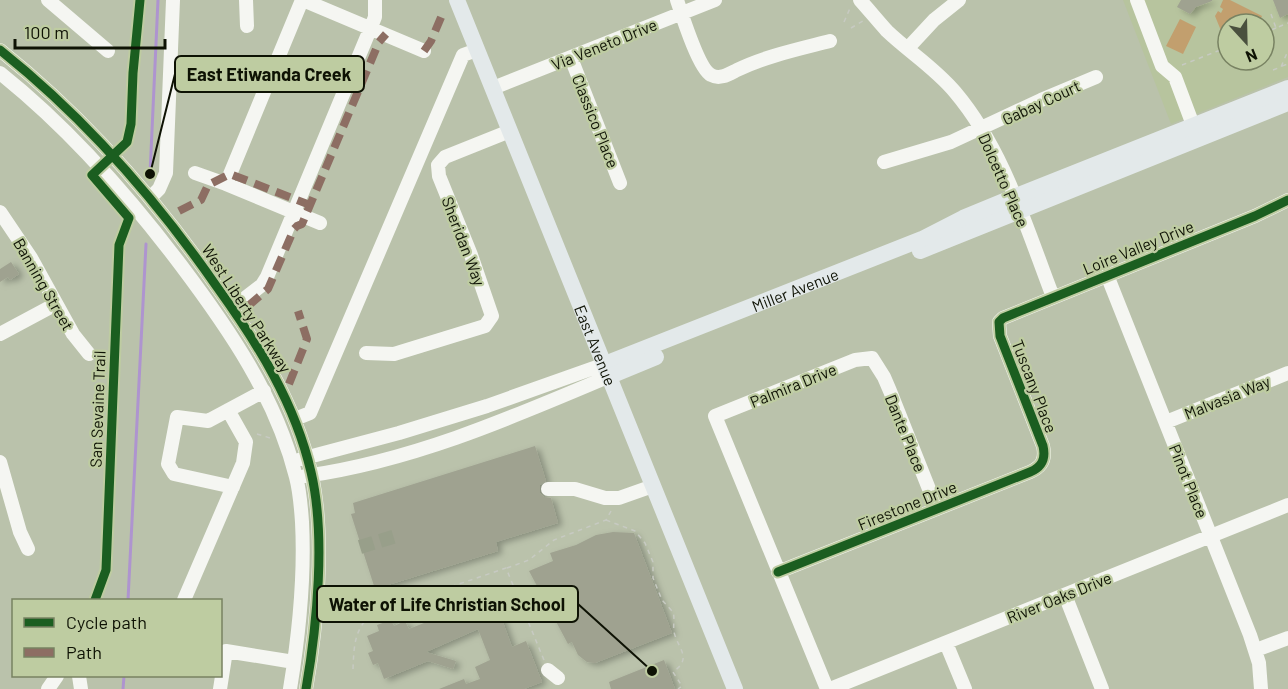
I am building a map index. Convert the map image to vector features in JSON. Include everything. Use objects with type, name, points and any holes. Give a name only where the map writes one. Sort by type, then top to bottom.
[{"type":"main road","name":"East Avenue","points":[[457,0],[608,370],[732,688]]},
{"type":"main road","name":"Miller Avenue","points":[[1016,204],[1193,125],[1288,88]]},
{"type":"main road","name":"Miller Avenue","points":[[608,370],[913,243],[963,218],[1016,204],[1288,103]]},
{"type":"street","points":[[48,0],[108,51]]},
{"type":"street","points":[[150,198],[159,189],[166,173],[173,0]]},
{"type":"street","points":[[246,0],[247,26]]},
{"type":"street","points":[[226,184],[303,0],[424,51]]},
{"type":"street","points":[[232,308],[262,285],[267,277],[371,27],[375,16],[375,0]]},
{"type":"street","points":[[677,0],[703,66],[715,77],[725,76],[768,58],[830,41]]},
{"type":"street","name":"Via Veneto Drive","points":[[493,88],[715,0]]},
{"type":"street","points":[[908,48],[934,20],[959,0]]},
{"type":"street","points":[[1137,0],[1162,66],[1176,71],[1193,125]]},
{"type":"street","name":"Dolcetto Place","points":[[856,3],[954,90],[982,129],[995,152],[1053,297]]},
{"type":"street","name":"West Liberty Parkway","points":[[0,50],[39,82],[83,124],[150,198],[185,241],[232,308],[276,379],[295,419],[308,458],[318,522],[318,575],[306,689]]},
{"type":"street","points":[[295,419],[310,413],[463,55],[477,50]]},
{"type":"street","name":"Classico Place","points":[[571,58],[620,183]]},
{"type":"street","name":"West Liberty Parkway","points":[[0,73],[63,129],[100,167],[161,240],[212,306],[264,391],[297,478],[303,547],[303,590],[290,689]]},
{"type":"street","name":"Gabay Court","points":[[884,162],[940,146],[1096,77]]},
{"type":"street","name":"Sheridan Way","points":[[366,353],[394,354],[485,326],[492,316],[471,255],[439,177],[438,165],[445,157],[510,131]]},
{"type":"street","points":[[195,172],[320,223]]},
{"type":"street","name":"Loire Valley Drive","points":[[999,322],[1008,315],[1256,216],[1288,200]]},
{"type":"street","name":"Banning Street","points":[[0,212],[31,258],[73,334],[89,354]]},
{"type":"street","name":"Pinot Place","points":[[1107,275],[1256,650],[1261,689]]},
{"type":"street","points":[[0,334],[56,304]]},
{"type":"street","points":[[212,306],[218,304],[221,306],[244,339],[255,343]]},
{"type":"street","name":"Tuscany Place","points":[[999,322],[1000,336],[1043,446],[1044,461]]},
{"type":"street","name":"Palmira Drive","points":[[778,572],[715,416],[855,360],[872,358]]},
{"type":"street","name":"Dante Place","points":[[872,358],[884,376],[937,509]]},
{"type":"street","name":"Miller Avenue","points":[[292,462],[420,427],[608,370]]},
{"type":"street","name":"Miller Avenue","points":[[297,478],[375,463],[431,447],[528,411],[608,370]]},
{"type":"street","name":"Malvasia Way","points":[[1166,422],[1288,373]]},
{"type":"street","points":[[233,487],[174,474],[168,464],[177,417],[208,421],[264,391]]},
{"type":"street","points":[[184,599],[243,464],[246,442],[228,410]]},
{"type":"street","name":"Firestone Drive","points":[[778,572],[1036,469],[1044,461]]},
{"type":"street","points":[[0,462],[20,532],[28,549]]},
{"type":"street","points":[[548,489],[575,489],[605,498],[619,498],[653,486]]},
{"type":"street","name":"River Oaks Drive","points":[[829,689],[1288,505]]},
{"type":"street","points":[[778,572],[829,689]]},
{"type":"street","points":[[1065,595],[1102,689]]},
{"type":"street","points":[[1256,650],[1288,638]]},
{"type":"street","points":[[946,643],[965,689]]},
{"type":"street","points":[[222,674],[225,651],[294,662]]},
{"type":"path","points":[[844,22],[856,3]]},
{"type":"path","points":[[851,28],[865,21]]},
{"type":"path","points":[[1277,29],[1288,23]]},
{"type":"path","points":[[1176,71],[1184,65],[1216,52]]},
{"type":"path","points":[[1281,67],[1287,53]]},
{"type":"path","points":[[1276,69],[1288,64]]},
{"type":"path","points":[[257,434],[274,439]]},
{"type":"path","points":[[353,669],[356,634],[366,619],[374,613],[529,560],[554,540],[606,520],[619,498]]},
{"type":"path","points":[[606,520],[635,531],[650,553],[653,562],[652,578],[662,600],[673,612],[675,634],[683,653],[682,663],[673,672],[681,686],[678,689]]},
{"type":"path","points":[[506,568],[553,674]]},
{"type":"shaded area","points":[[1123,0],[1288,0],[1288,77],[1171,124]]},
{"type":"shaded area","points":[[1223,0],[1230,0],[1254,12],[1222,12],[1223,9],[1220,7]]},
{"type":"shaded area","points":[[1180,19],[1196,27],[1183,54],[1166,46]]},
{"type":"building","points":[[1181,0],[1212,1],[1196,7],[1190,14],[1177,7]]},
{"type":"building","points":[[1273,0],[1288,0],[1288,14],[1280,18]]},
{"type":"building","points":[[11,262],[19,274],[10,280],[8,277],[0,282],[0,269]]},
{"type":"building","points":[[535,446],[546,481],[540,485],[540,493],[544,497],[551,498],[558,523],[496,542],[498,551],[375,589],[351,514],[355,513],[353,503]]},
{"type":"building","points":[[613,532],[634,533],[672,633],[595,663],[587,662],[578,655],[572,642],[568,644],[529,571],[553,561],[550,553],[576,545],[596,535]]},
{"type":"building","points":[[481,590],[485,599],[493,595],[512,647],[526,641],[542,682],[524,689],[439,689],[464,679],[466,684],[480,679],[475,667],[490,660],[478,629],[426,652],[456,661],[453,669],[428,661],[384,679],[378,663],[373,665],[368,653],[373,651],[367,636],[379,631],[377,625],[391,620],[394,626],[405,621],[409,629],[474,603],[471,595]]},
{"type":"building","points":[[664,660],[675,689],[611,689],[609,682]]},
{"type":"waterway","points":[[150,174],[158,0]]},
{"type":"waterway","points":[[128,599],[146,244]]},
{"type":"waterway","points":[[123,689],[124,677]]},
{"type":"tunnel","points":[[360,547],[396,536]]},
{"type":"marked path","points":[[424,51],[442,15],[446,13]]},
{"type":"marked path","points":[[248,306],[268,289],[294,229],[302,224],[379,42],[386,34]]},
{"type":"marked path","points":[[179,211],[201,200],[208,185],[230,174],[310,205]]},
{"type":"marked path","points":[[289,384],[307,339],[298,311]]},
{"type":"cycle path","name":"San Sevaine Trail","points":[[95,599],[106,570],[119,245],[129,218],[92,175],[127,142],[131,124],[140,0]]},
{"type":"cycle path","points":[[0,50],[61,103],[144,191],[194,254],[232,308],[261,352],[285,398],[311,472],[318,524],[318,581],[314,637],[306,689]]},
{"type":"cycle path","points":[[778,572],[1038,468],[1044,455],[1043,446],[1000,336],[999,322],[1003,318],[1255,216],[1288,200]]},
{"type":"place","name":"East Etiwanda Creek","points":[[150,174]]},
{"type":"place","name":"Water of Life Christian School","points":[[652,671]]}]
